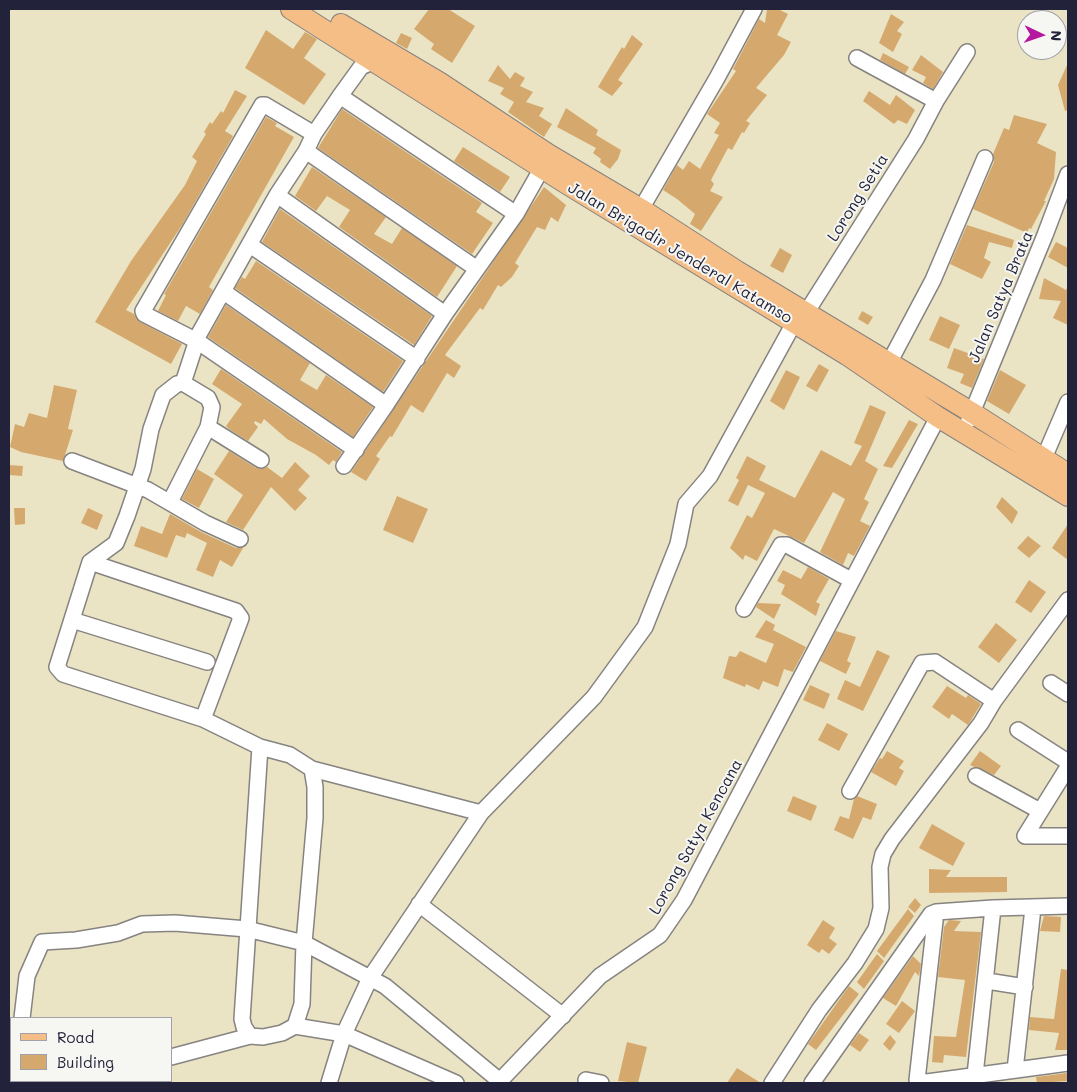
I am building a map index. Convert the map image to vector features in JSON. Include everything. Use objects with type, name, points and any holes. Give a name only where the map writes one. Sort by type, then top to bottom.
[{"type":"main road","name":"Jalan Brigadir Jenderal Katamso","points":[[291,9],[374,61],[499,132],[642,209],[800,318],[860,363],[938,417],[1068,496]]},
{"type":"main road","name":"Jalan Brigadir Jenderal Katamso","points":[[316,9],[439,82],[542,168],[800,318],[889,363],[972,412],[1068,474]]},
{"type":"street","points":[[642,209],[754,9]]},
{"type":"street","name":"Lorong Setia","points":[[329,1083],[344,1034],[370,978],[481,813],[594,697],[645,627],[678,544],[686,504],[710,476],[800,318],[916,139],[936,101],[967,52]]},
{"type":"street","points":[[857,58],[936,101]]},
{"type":"street","points":[[182,383],[199,334],[277,195],[306,151],[314,134],[340,96],[361,67],[374,61]]},
{"type":"street","points":[[340,96],[516,214]]},
{"type":"street","points":[[314,134],[262,105],[144,306],[144,314],[197,341],[356,450]]},
{"type":"street","points":[[306,151],[477,269]]},
{"type":"street","points":[[889,363],[933,280],[985,158]]},
{"type":"street","points":[[344,466],[386,406],[445,314],[516,214],[542,168]]},
{"type":"street","name":"Jalan Satya Brata","points":[[964,433],[1046,236],[1068,174]]},
{"type":"street","points":[[277,195],[445,314]]},
{"type":"street","points":[[250,245],[417,359]]},
{"type":"street","points":[[224,292],[386,406]]},
{"type":"street","points":[[170,502],[208,427],[212,407],[211,401],[182,383],[177,384],[163,395],[157,410],[143,469],[116,543],[90,562],[57,667],[63,674],[203,719],[260,748],[290,754],[312,769],[481,813]]},
{"type":"street","points":[[1044,458],[1068,402]]},
{"type":"street","name":"Lorong Satya Kencana","points":[[22,1017],[27,976],[42,942],[76,940],[118,933],[142,924],[175,923],[247,929],[304,943],[384,986],[500,1083],[600,976],[660,935],[684,900],[742,793],[851,580],[938,417]]},
{"type":"street","points":[[208,427],[261,460]]},
{"type":"street","points":[[72,461],[137,486],[170,502],[205,523],[240,539]]},
{"type":"street","points":[[744,609],[781,545],[787,546],[851,580]]},
{"type":"street","points":[[90,562],[236,611],[241,618],[203,719]]},
{"type":"street","points":[[772,1083],[814,1017],[855,963],[876,929],[881,908],[879,873],[883,854],[980,724],[994,701],[1068,600]]},
{"type":"street","points":[[72,620],[207,662]]},
{"type":"street","points":[[850,791],[922,663],[935,662],[994,701]]},
{"type":"street","points":[[1052,683],[1068,694]]},
{"type":"street","points":[[1018,730],[1068,762]]},
{"type":"street","points":[[250,1036],[244,1027],[242,1018],[260,748]]},
{"type":"street","points":[[1068,767],[1025,836],[1068,836]]},
{"type":"street","points":[[295,1026],[302,1004],[304,943],[315,818],[315,787],[312,769]]},
{"type":"street","points":[[976,776],[1040,811]]},
{"type":"street","points":[[419,904],[563,1016]]},
{"type":"street","points":[[812,1083],[931,914],[936,912],[993,908],[1068,906]]},
{"type":"street","points":[[975,1076],[987,981],[993,908]]},
{"type":"street","points":[[1015,1070],[1033,908]]},
{"type":"street","points":[[936,912],[917,1080],[927,1082],[1068,1064]]},
{"type":"street","points":[[987,981],[1025,987]]},
{"type":"street","points":[[172,1057],[250,1036],[263,1037],[282,1033],[295,1026],[344,1034],[456,1083]]},
{"type":"street","points":[[586,1080],[601,1083]]},
{"type":"building","points":[[429,9],[448,9],[475,26],[452,63],[431,49],[434,44],[414,29]]},
{"type":"building","points":[[767,9],[778,9],[788,14],[777,35],[791,42],[784,55],[756,88],[767,95],[746,121],[750,123],[744,133],[742,132],[732,150],[728,148],[711,180],[714,184],[710,191],[723,197],[701,231],[690,224],[695,214],[663,190],[677,165],[683,170],[689,161],[700,169],[719,135],[714,133],[720,123],[707,114],[736,71],[733,69],[759,19],[765,23]]},
{"type":"building","points":[[891,14],[904,22],[897,31],[902,34],[893,52],[879,43]]},
{"type":"building","points":[[266,30],[293,49],[305,32],[317,39],[304,58],[326,74],[304,105],[245,68]]},
{"type":"building","points":[[401,33],[412,38],[407,49],[396,43]]},
{"type":"building","points":[[632,35],[643,44],[618,80],[623,83],[612,96],[598,87],[622,47],[624,49]]},
{"type":"building","points":[[883,53],[909,67],[905,74],[880,60]]},
{"type":"building","points":[[921,55],[943,72],[933,89],[923,83],[926,77],[912,70]]},
{"type":"building","points":[[1068,63],[1068,110],[1065,111],[1058,85]]},
{"type":"building","points":[[498,65],[510,79],[515,72],[525,78],[520,86],[533,92],[526,102],[544,108],[539,116],[552,124],[544,137],[508,112],[514,102],[500,94],[504,88],[488,81]]},
{"type":"building","points":[[235,90],[247,96],[225,131],[233,136],[182,225],[126,310],[134,314],[140,322],[182,344],[171,364],[95,322],[131,261],[185,185],[197,161],[192,157],[206,134],[204,132],[210,122],[212,124],[221,111],[223,113]]},
{"type":"building","points":[[869,91],[890,105],[896,95],[915,110],[907,124],[898,120],[894,124],[863,101]]},
{"type":"building","points":[[566,108],[598,130],[596,135],[621,150],[618,159],[610,169],[600,162],[601,159],[593,153],[596,148],[557,127]]},
{"type":"building","points":[[342,109],[482,203],[476,212],[493,223],[472,254],[318,148]]},
{"type":"building","points":[[1014,115],[1047,124],[1037,143],[1056,152],[1054,179],[1044,201],[1046,201],[1027,233],[973,209],[994,162],[993,154],[1004,128],[1009,130]]},
{"type":"building","points":[[266,117],[277,123],[275,126],[294,137],[209,287],[213,290],[200,314],[186,306],[178,321],[158,311],[166,295],[164,294]]},
{"type":"building","points":[[463,147],[510,177],[500,192],[454,161]]},
{"type":"building","points":[[312,167],[386,217],[374,234],[392,244],[402,228],[457,266],[437,297],[339,227],[350,210],[327,196],[316,211],[295,196]]},
{"type":"building","points":[[544,187],[566,205],[558,222],[551,217],[545,230],[537,227],[515,263],[519,266],[512,277],[501,287],[498,285],[483,310],[480,308],[445,355],[461,366],[454,378],[447,373],[423,413],[411,405],[392,437],[390,436],[376,456],[380,459],[366,481],[351,472]]},
{"type":"building","points":[[280,209],[432,316],[414,345],[262,242]]},
{"type":"building","points":[[967,225],[1014,240],[1012,248],[989,242],[984,258],[991,262],[982,279],[950,264]]},
{"type":"building","points":[[1056,242],[1068,248],[1068,268],[1048,257]]},
{"type":"building","points":[[780,248],[792,255],[783,273],[770,266]]},
{"type":"building","points":[[256,261],[403,361],[383,392],[235,288],[242,277],[245,279]]},
{"type":"building","points":[[1044,278],[1066,290],[1068,286],[1068,325],[1053,318],[1061,301],[1039,299]]},
{"type":"building","points":[[226,305],[310,363],[300,380],[317,390],[326,375],[373,407],[353,437],[208,337]]},
{"type":"building","points":[[862,311],[873,317],[868,325],[858,319]]},
{"type":"building","points":[[940,316],[960,325],[949,349],[929,340]]},
{"type":"building","points":[[954,348],[984,359],[972,388],[960,383],[964,374],[947,368]]},
{"type":"building","points":[[819,364],[829,370],[817,392],[806,386]]},
{"type":"building","points":[[221,369],[342,452],[336,462],[333,460],[329,465],[316,455],[287,439],[264,419],[261,424],[255,421],[254,423],[258,427],[248,441],[229,429],[226,426],[242,404],[212,384]]},
{"type":"building","points":[[786,370],[800,377],[784,410],[770,401]]},
{"type":"building","points":[[1000,370],[1026,385],[1009,414],[987,401]]},
{"type":"building","points":[[54,385],[77,390],[68,429],[73,430],[63,461],[21,452],[10,447],[15,424],[24,427],[29,413],[47,418]]},
{"type":"building","points":[[870,405],[886,412],[865,461],[878,469],[864,499],[869,502],[860,521],[870,526],[854,556],[848,553],[843,565],[820,552],[845,499],[833,492],[804,543],[774,529],[757,561],[745,555],[743,560],[730,548],[747,515],[752,518],[765,493],[748,485],[738,506],[728,501],[739,480],[736,478],[747,456],[766,466],[759,480],[795,498],[821,450],[851,466],[862,446],[854,443]]},
{"type":"building","points":[[909,420],[918,424],[892,468],[883,466]]},
{"type":"building","points":[[229,451],[256,468],[267,467],[282,478],[295,462],[310,476],[298,490],[307,498],[295,511],[271,487],[243,530],[226,522],[243,495],[214,474]]},
{"type":"building","points":[[9,465],[23,466],[22,476],[9,475]]},
{"type":"building","points":[[197,469],[214,479],[199,508],[182,499]]},
{"type":"building","points":[[397,496],[428,509],[413,543],[383,530]]},
{"type":"building","points":[[1002,497],[1018,512],[1012,524],[996,507]]},
{"type":"building","points":[[14,508],[25,508],[25,524],[15,525]]},
{"type":"building","points":[[88,508],[103,515],[97,530],[81,523]]},
{"type":"building","points":[[170,514],[201,532],[236,548],[243,548],[232,567],[220,560],[213,577],[196,570],[207,543],[187,533],[185,538],[176,535],[167,558],[134,546],[141,526],[162,534]]},
{"type":"building","points":[[1068,524],[1068,560],[1052,548]]},
{"type":"building","points":[[1028,536],[1041,546],[1029,558],[1017,548]]},
{"type":"building","points":[[808,567],[829,579],[816,602],[820,604],[816,616],[781,594],[785,585],[777,581],[783,570],[801,579]]},
{"type":"building","points":[[1029,580],[1046,592],[1031,613],[1015,602]]},
{"type":"building","points":[[758,603],[781,604],[774,619],[756,607]]},
{"type":"building","points":[[766,620],[775,625],[773,630],[806,647],[793,672],[784,669],[778,687],[763,681],[759,690],[746,684],[745,687],[723,678],[729,656],[736,657],[740,651],[766,663],[774,644],[755,637]]},
{"type":"building","points":[[996,623],[1017,640],[999,663],[978,647]]},
{"type":"building","points":[[836,631],[856,637],[847,661],[851,663],[846,674],[820,661]]},
{"type":"building","points":[[877,650],[890,656],[863,711],[837,699],[845,680],[860,687]]},
{"type":"building","points":[[810,685],[830,694],[824,709],[803,700]]},
{"type":"building","points":[[947,686],[966,698],[968,695],[981,704],[968,725],[952,714],[949,719],[932,707]]},
{"type":"building","points":[[827,723],[848,734],[839,751],[818,740]]},
{"type":"building","points":[[887,751],[904,761],[899,768],[904,771],[896,786],[871,772]]},
{"type":"building","points":[[980,751],[1001,766],[994,775],[970,765]]},
{"type":"building","points":[[793,796],[817,806],[811,821],[787,811]]},
{"type":"building","points":[[857,796],[877,804],[871,820],[863,817],[853,839],[834,830],[840,816],[849,819],[854,799]]},
{"type":"building","points":[[932,824],[965,843],[953,866],[919,848]]},
{"type":"building","points":[[929,869],[951,870],[946,877],[1007,877],[1007,892],[929,893]]},
{"type":"building","points":[[915,898],[921,905],[915,913],[908,907]]},
{"type":"building","points":[[908,909],[914,916],[884,958],[877,951]]},
{"type":"building","points":[[1044,916],[1061,917],[1060,932],[1040,931]]},
{"type":"building","points":[[823,920],[835,928],[829,938],[837,944],[829,954],[822,949],[819,953],[807,945]]},
{"type":"building","points":[[949,920],[961,921],[954,931],[981,932],[966,1057],[944,1055],[943,1063],[932,1062],[934,1036],[956,1037],[965,980],[938,977],[944,927]]},
{"type":"building","points":[[877,954],[884,961],[864,989],[857,982]]},
{"type":"building","points":[[913,956],[921,964],[919,976],[915,972],[896,1006],[883,998]]},
{"type":"building","points":[[1061,969],[1068,970],[1068,1050],[1055,1050],[1059,1033],[1029,1030],[1030,1017],[1054,1019]]},
{"type":"building","points":[[849,986],[859,994],[816,1050],[808,1044]]},
{"type":"building","points":[[902,1001],[915,1011],[899,1033],[886,1024]]},
{"type":"building","points":[[859,1033],[869,1040],[860,1052],[850,1045]]},
{"type":"building","points":[[890,1035],[896,1042],[890,1051],[883,1044]]},
{"type":"building","points":[[627,1042],[647,1047],[638,1083],[618,1081]]},
{"type":"building","points":[[737,1068],[761,1083],[727,1083]]},
{"type":"building","points":[[1067,1073],[1068,1081],[1037,1083],[1036,1077]]}]
